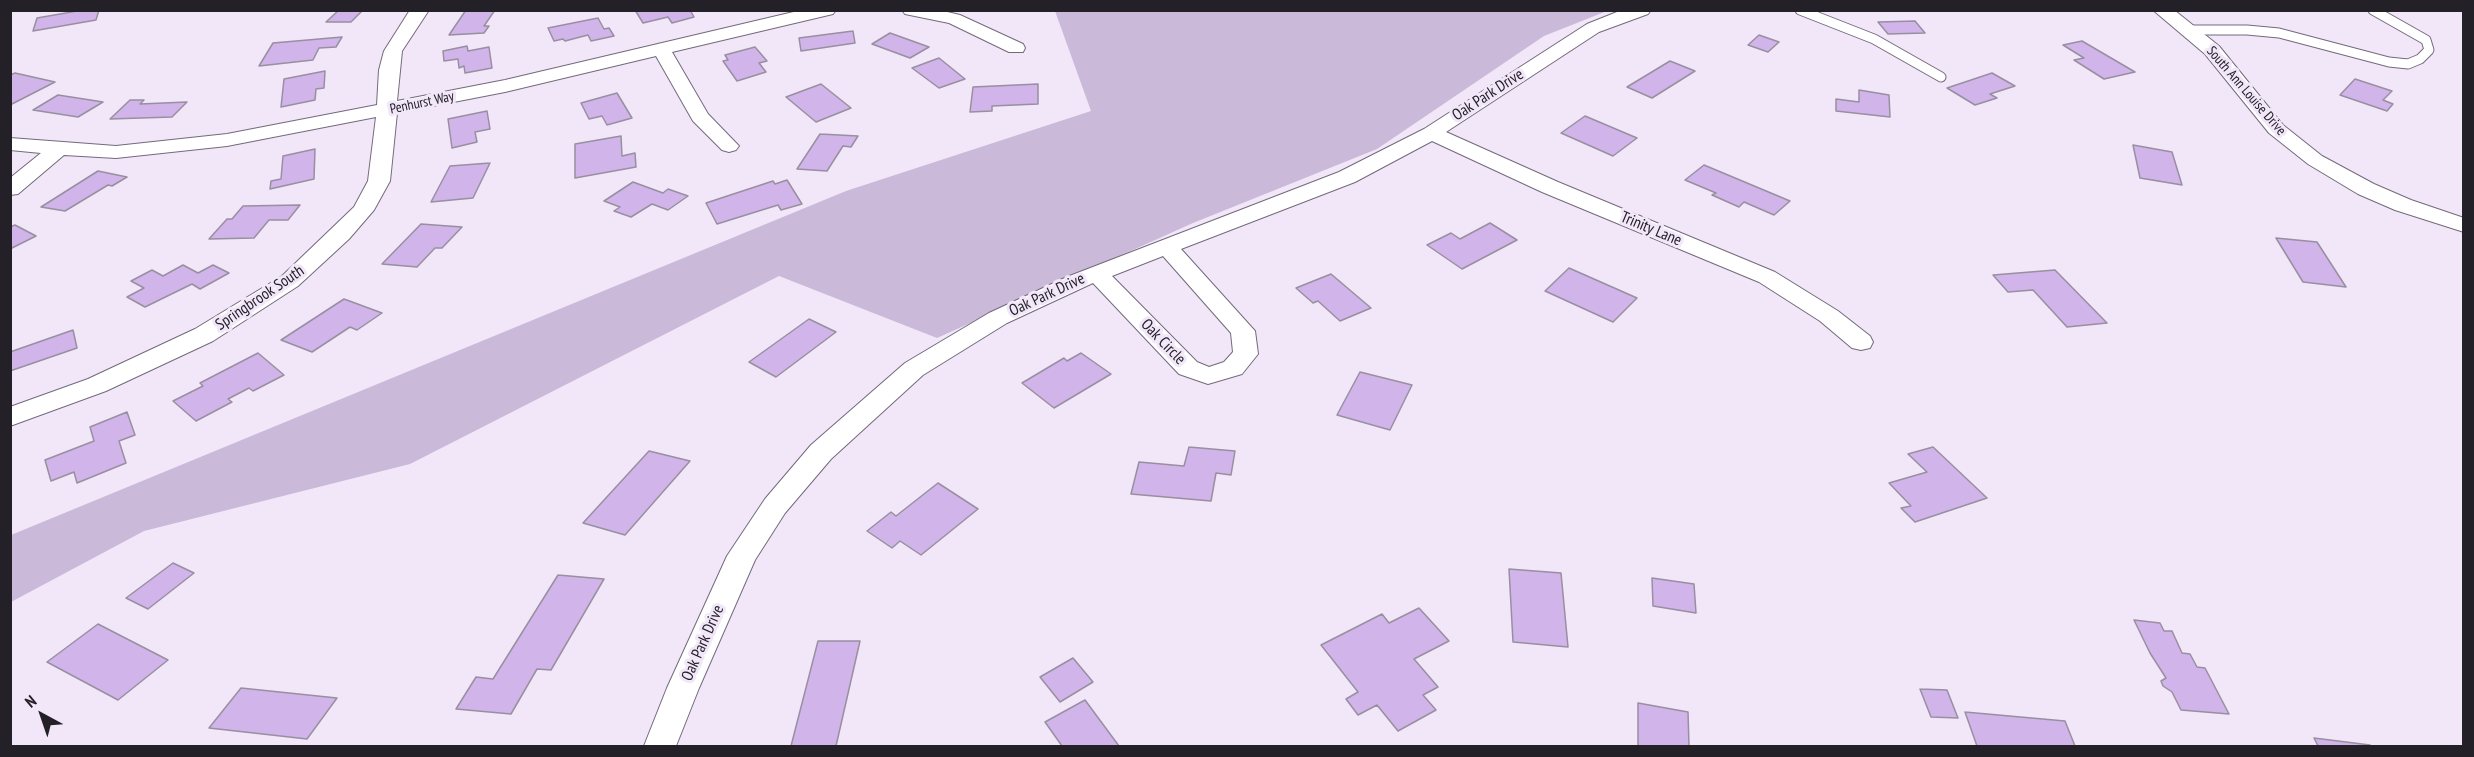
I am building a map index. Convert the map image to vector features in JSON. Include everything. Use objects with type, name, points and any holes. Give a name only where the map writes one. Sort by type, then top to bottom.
[{"type":"street","name":"Springbrook South","points":[[10,417],[97,385],[204,335],[290,281],[341,234],[363,210],[379,181],[389,70],[393,51],[420,10]]},
{"type":"street","name":"Penhurst Way","points":[[10,144],[116,152],[227,140],[387,111],[552,76],[827,10]]},
{"type":"street","points":[[911,10],[954,19],[1016,48]]},
{"type":"street","name":"Oak Park Drive","points":[[660,747],[683,688],[742,556],[775,506],[821,452],[914,369],[998,318],[1096,273],[1347,177],[1431,133],[1598,26],[1642,10]]},
{"type":"street","name":"South Ann Louise Drive","points":[[2162,10],[2212,50],[2276,129],[2314,160],[2366,189],[2412,208],[2463,225]]},
{"type":"street","points":[[661,49],[700,117],[729,146]]},
{"type":"street","name":"Trinity Lane","points":[[1431,133],[1550,187],[1767,277],[1829,316],[1861,342]]},
{"type":"street","points":[[10,189],[59,149]]},
{"type":"street","name":"Oak Circle","points":[[1096,273],[1188,368],[1208,376],[1233,368],[1246,354],[1243,331],[1166,246]]},
{"type":"lane","points":[[1800,10],[1874,39],[1941,77]]},
{"type":"lane","points":[[2188,30],[2236,29],[2279,33],[2389,62],[2408,64],[2420,59],[2429,50],[2426,40],[2373,10]]},
{"type":"shaded area","points":[[1055,11],[1607,11],[1544,36],[1377,149],[1193,223],[937,338],[779,276],[410,464],[144,531],[11,602],[11,535],[846,191],[1091,111]]},
{"type":"building","points":[[83,10],[99,10],[96,20],[33,31],[37,18]]},
{"type":"building","points":[[339,10],[363,10],[351,22],[326,22]]},
{"type":"building","points":[[466,10],[495,10],[484,26],[489,26],[484,33],[449,35]]},
{"type":"building","points":[[635,10],[690,10],[694,17],[672,23],[668,17],[643,23]]},
{"type":"building","points":[[598,18],[604,29],[609,28],[614,36],[591,41],[588,35],[565,41],[563,39],[554,41],[548,28]]},
{"type":"building","points":[[1915,21],[1925,33],[1888,34],[1878,22]]},
{"type":"building","points":[[853,31],[855,43],[801,51],[799,38]]},
{"type":"building","points":[[890,33],[929,47],[910,58],[872,44]]},
{"type":"building","points":[[1759,35],[1779,42],[1768,52],[1748,45]]},
{"type":"building","points":[[342,37],[336,47],[319,48],[313,60],[259,66],[273,43]]},
{"type":"building","points":[[2082,41],[2135,72],[2104,79],[2074,60],[2084,58],[2063,45]]},
{"type":"building","points":[[467,46],[468,51],[489,47],[492,68],[465,73],[464,66],[459,68],[458,59],[444,61],[443,51]]},
{"type":"building","points":[[755,47],[767,61],[759,63],[766,72],[737,81],[723,61],[728,60],[725,55]]},
{"type":"building","points":[[939,58],[965,79],[939,88],[912,68]]},
{"type":"building","points":[[1670,61],[1695,71],[1652,98],[1627,87]]},
{"type":"building","points":[[325,71],[324,88],[316,89],[315,100],[281,107],[284,79]]},
{"type":"building","points":[[15,73],[55,82],[10,105],[10,75]]},
{"type":"building","points":[[1992,73],[2015,86],[1990,94],[1997,98],[1975,105],[1947,88]]},
{"type":"building","points":[[2355,79],[2392,91],[2383,100],[2393,104],[2387,111],[2340,95]]},
{"type":"building","points":[[821,84],[851,108],[816,122],[786,97]]},
{"type":"building","points":[[1038,84],[1038,104],[992,106],[992,111],[970,112],[973,87]]},
{"type":"building","points":[[1859,90],[1889,95],[1890,117],[1836,111],[1836,99],[1859,102]]},
{"type":"building","points":[[617,93],[632,118],[607,125],[602,116],[589,119],[581,103]]},
{"type":"building","points":[[58,95],[103,102],[78,117],[33,110]]},
{"type":"building","points":[[130,100],[144,100],[140,104],[187,102],[172,117],[110,119]]},
{"type":"building","points":[[487,111],[490,129],[475,132],[477,142],[452,148],[448,119]]},
{"type":"building","points":[[1585,116],[1637,138],[1613,156],[1561,133]]},
{"type":"building","points":[[820,134],[858,136],[851,147],[843,146],[827,171],[797,169]]},
{"type":"building","points":[[621,136],[622,156],[635,153],[636,167],[575,178],[575,144]]},
{"type":"building","points":[[2133,145],[2172,152],[2182,185],[2140,178]]},
{"type":"building","points":[[315,149],[314,179],[270,189],[271,181],[281,179],[283,156]]},
{"type":"building","points":[[490,163],[473,198],[431,202],[450,166]]},
{"type":"building","points":[[1704,165],[1790,201],[1774,215],[1744,202],[1739,207],[1712,195],[1716,193],[1685,180]]},
{"type":"building","points":[[98,171],[127,177],[112,186],[108,185],[65,211],[41,207]]},
{"type":"building","points":[[787,180],[802,204],[781,210],[778,205],[717,224],[706,203],[773,181],[775,184]]},
{"type":"building","points":[[633,182],[663,193],[668,189],[688,196],[668,210],[652,204],[631,217],[614,211],[620,207],[604,201]]},
{"type":"building","points":[[300,205],[288,220],[269,220],[254,238],[209,239],[227,219],[232,219],[243,206]]},
{"type":"building","points":[[1490,223],[1517,240],[1462,269],[1427,245],[1451,233],[1460,239]]},
{"type":"building","points":[[421,224],[462,227],[442,248],[435,248],[417,267],[382,264]]},
{"type":"building","points":[[15,225],[36,236],[10,249],[10,227]]},
{"type":"building","points":[[2276,238],[2317,242],[2346,287],[2303,282]]},
{"type":"building","points":[[183,265],[198,273],[213,265],[229,273],[200,289],[192,284],[145,307],[127,297],[144,288],[131,281],[152,270],[163,276]]},
{"type":"building","points":[[1569,268],[1637,298],[1613,322],[1545,291]]},
{"type":"building","points":[[2055,270],[2107,323],[2067,327],[2033,290],[2008,292],[1993,275]]},
{"type":"building","points":[[1331,274],[1371,308],[1340,321],[1318,301],[1313,303],[1296,288]]},
{"type":"building","points":[[344,299],[382,313],[357,330],[350,327],[312,352],[281,340]]},
{"type":"building","points":[[809,319],[836,332],[776,377],[749,362]]},
{"type":"building","points":[[73,330],[77,348],[10,371],[10,352]]},
{"type":"building","points":[[258,353],[284,375],[253,391],[249,388],[228,399],[232,402],[196,421],[173,401],[203,386],[200,383]]},
{"type":"building","points":[[1081,353],[1111,374],[1054,408],[1022,383],[1064,358],[1067,361]]},
{"type":"building","points":[[1360,372],[1412,385],[1390,430],[1337,415]]},
{"type":"building","points":[[127,412],[135,435],[119,441],[126,463],[77,483],[74,472],[51,481],[45,460],[94,441],[90,427]]},
{"type":"building","points":[[1189,447],[1235,451],[1231,475],[1216,473],[1211,501],[1131,494],[1139,462],[1184,466]]},
{"type":"building","points":[[1933,447],[1987,498],[1915,522],[1901,508],[1911,506],[1889,483],[1927,472],[1908,454]]},
{"type":"building","points":[[649,451],[690,461],[625,535],[583,523]]},
{"type":"building","points":[[938,483],[978,509],[921,555],[900,541],[892,548],[867,531],[891,512],[896,516]]},
{"type":"building","points":[[173,563],[194,573],[148,609],[126,598]]},
{"type":"building","points":[[1509,569],[1561,573],[1568,647],[1513,642]]},
{"type":"building","points":[[558,575],[604,579],[551,670],[537,669],[511,714],[456,709],[476,677],[493,679]]},
{"type":"building","points":[[1652,578],[1694,584],[1696,613],[1653,606]]},
{"type":"building","points":[[1419,608],[1449,641],[1414,659],[1438,687],[1423,695],[1436,710],[1398,731],[1377,705],[1358,715],[1346,699],[1358,692],[1321,645],[1382,614],[1389,623]]},
{"type":"building","points":[[2134,620],[2160,623],[2164,631],[2172,631],[2182,653],[2190,654],[2197,667],[2205,668],[2229,714],[2181,710],[2172,692],[2163,686],[2161,681],[2166,678],[2150,653]]},
{"type":"building","points":[[98,624],[168,660],[118,700],[47,662]]},
{"type":"building","points":[[818,641],[860,641],[836,746],[791,746]]},
{"type":"building","points":[[1073,658],[1093,682],[1060,702],[1040,677]]},
{"type":"building","points":[[241,688],[337,698],[307,739],[209,728]]},
{"type":"building","points":[[1920,689],[1947,690],[1958,718],[1931,717]]},
{"type":"building","points":[[1085,700],[1119,746],[1062,746],[1045,722]]},
{"type":"building","points":[[1638,703],[1688,712],[1689,746],[1638,746]]},
{"type":"building","points":[[1965,712],[2065,721],[2075,746],[1977,746]]},
{"type":"building","points":[[2314,738],[2370,745],[2371,746],[2318,746]]}]
